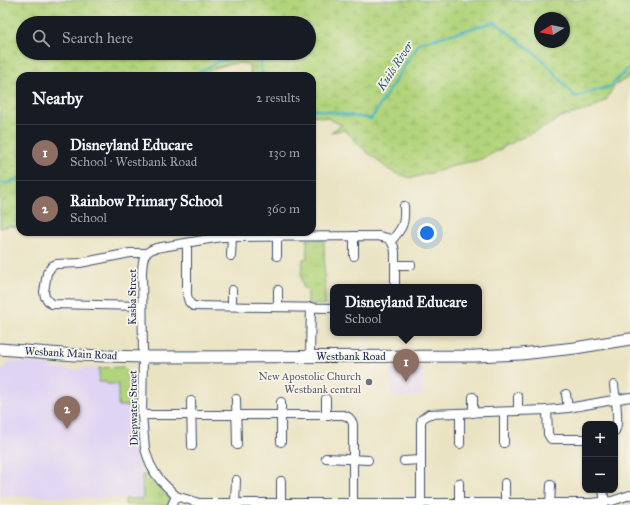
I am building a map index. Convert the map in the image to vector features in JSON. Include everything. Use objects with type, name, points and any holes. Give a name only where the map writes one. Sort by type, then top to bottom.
[{"type":"street","points":[[391,241],[403,224],[405,217],[404,206]]},
{"type":"street","points":[[354,236],[354,256]]},
{"type":"street","points":[[142,306],[52,304],[45,298],[44,292],[47,273],[54,265],[130,253],[146,253],[156,248],[209,239],[232,237],[354,236],[383,237],[391,241],[394,247],[395,284]]},
{"type":"street","points":[[231,256],[232,237]]},
{"type":"street","points":[[277,237],[278,256]]},
{"type":"street","points":[[187,243],[187,295],[189,302],[196,306],[330,308]]},
{"type":"street","name":"Kasba Street","points":[[143,357],[143,264],[146,253]]},
{"type":"street","points":[[395,265],[411,265]]},
{"type":"street","points":[[232,290],[232,306]]},
{"type":"street","points":[[278,290],[278,307]]},
{"type":"street","points":[[310,356],[311,307]]},
{"type":"street","name":"Westbank Road","points":[[143,357],[435,357],[520,354],[575,348],[630,339]]},
{"type":"street","name":"Wesbank Main Road","points":[[0,349],[60,354],[143,357]]},
{"type":"street","name":"Diepwater Street","points":[[143,357],[142,415],[146,456],[155,473],[176,496],[199,503],[605,503],[630,495]]},
{"type":"street","points":[[614,385],[617,421]]},
{"type":"street","points":[[566,394],[568,408]]},
{"type":"street","points":[[473,397],[473,413]]},
{"type":"street","points":[[518,397],[518,411]]},
{"type":"street","points":[[421,504],[421,423],[422,419],[429,414],[548,410],[630,397]]},
{"type":"street","points":[[236,399],[237,446]]},
{"type":"street","points":[[326,399],[326,415]]},
{"type":"street","points":[[192,400],[192,446]]},
{"type":"street","points":[[281,402],[281,442]]},
{"type":"street","points":[[548,410],[548,434],[551,439],[582,439]]},
{"type":"street","points":[[504,412],[504,443]]},
{"type":"street","points":[[460,413],[460,444]]},
{"type":"street","points":[[142,415],[346,415],[351,420],[353,426],[353,504]]},
{"type":"street","points":[[326,458],[368,460]]},
{"type":"street","points":[[404,461],[421,460]]},
{"type":"street","points":[[235,503],[236,480]]},
{"type":"street","points":[[281,481],[281,503]]},
{"type":"street","points":[[505,483],[505,504]]},
{"type":"street","points":[[459,484],[459,504]]},
{"type":"street","points":[[550,504],[551,485]]},
{"type":"street","points":[[603,493],[605,503]]},
{"type":"street","points":[[172,505],[176,496]]},
{"type":"shaded area","points":[[11,361],[51,365],[54,369],[72,370],[84,368],[123,367],[134,379],[134,453],[142,472],[143,499],[0,496],[0,371]]},
{"type":"shaded area","points":[[390,368],[422,368],[422,396],[391,397]]},
{"type":"green space","points":[[0,0],[630,0],[630,75],[614,86],[606,100],[591,109],[558,118],[551,124],[484,158],[411,178],[388,169],[343,130],[331,132],[342,125],[327,118],[316,116],[316,72],[250,72],[249,65],[236,63],[207,72],[16,72],[16,227],[9,226],[0,228]]},
{"type":"green space","points":[[307,239],[324,240],[325,305],[308,304],[308,289],[303,288],[301,274],[303,259],[307,258]]},
{"type":"green space","points":[[123,367],[134,379],[134,406],[118,406],[118,384],[99,382],[99,368]]},
{"type":"green space","points":[[142,475],[148,475],[168,497],[168,505],[125,505],[125,499],[143,499]]},
{"type":"waterway","name":"Kuils River","points":[[316,110],[371,119],[419,43],[495,22],[543,60],[575,97],[611,86],[630,66]]},
{"type":"waterway","name":"Kuils River","points":[[200,72],[219,61],[224,60]]},
{"type":"waterway","name":"Kuils River","points":[[260,60],[261,72]]},
{"type":"waterway","name":"Kuils River","points":[[0,183],[9,183],[16,180]]},
{"type":"place","name":"New Apostolic Church Westbank central","points":[[369,382]]},
{"type":"place","name":"Disneyland Educare","points":[[406,382]]},
{"type":"place","name":"Rainbow Primary School","points":[[67,429]]}]
